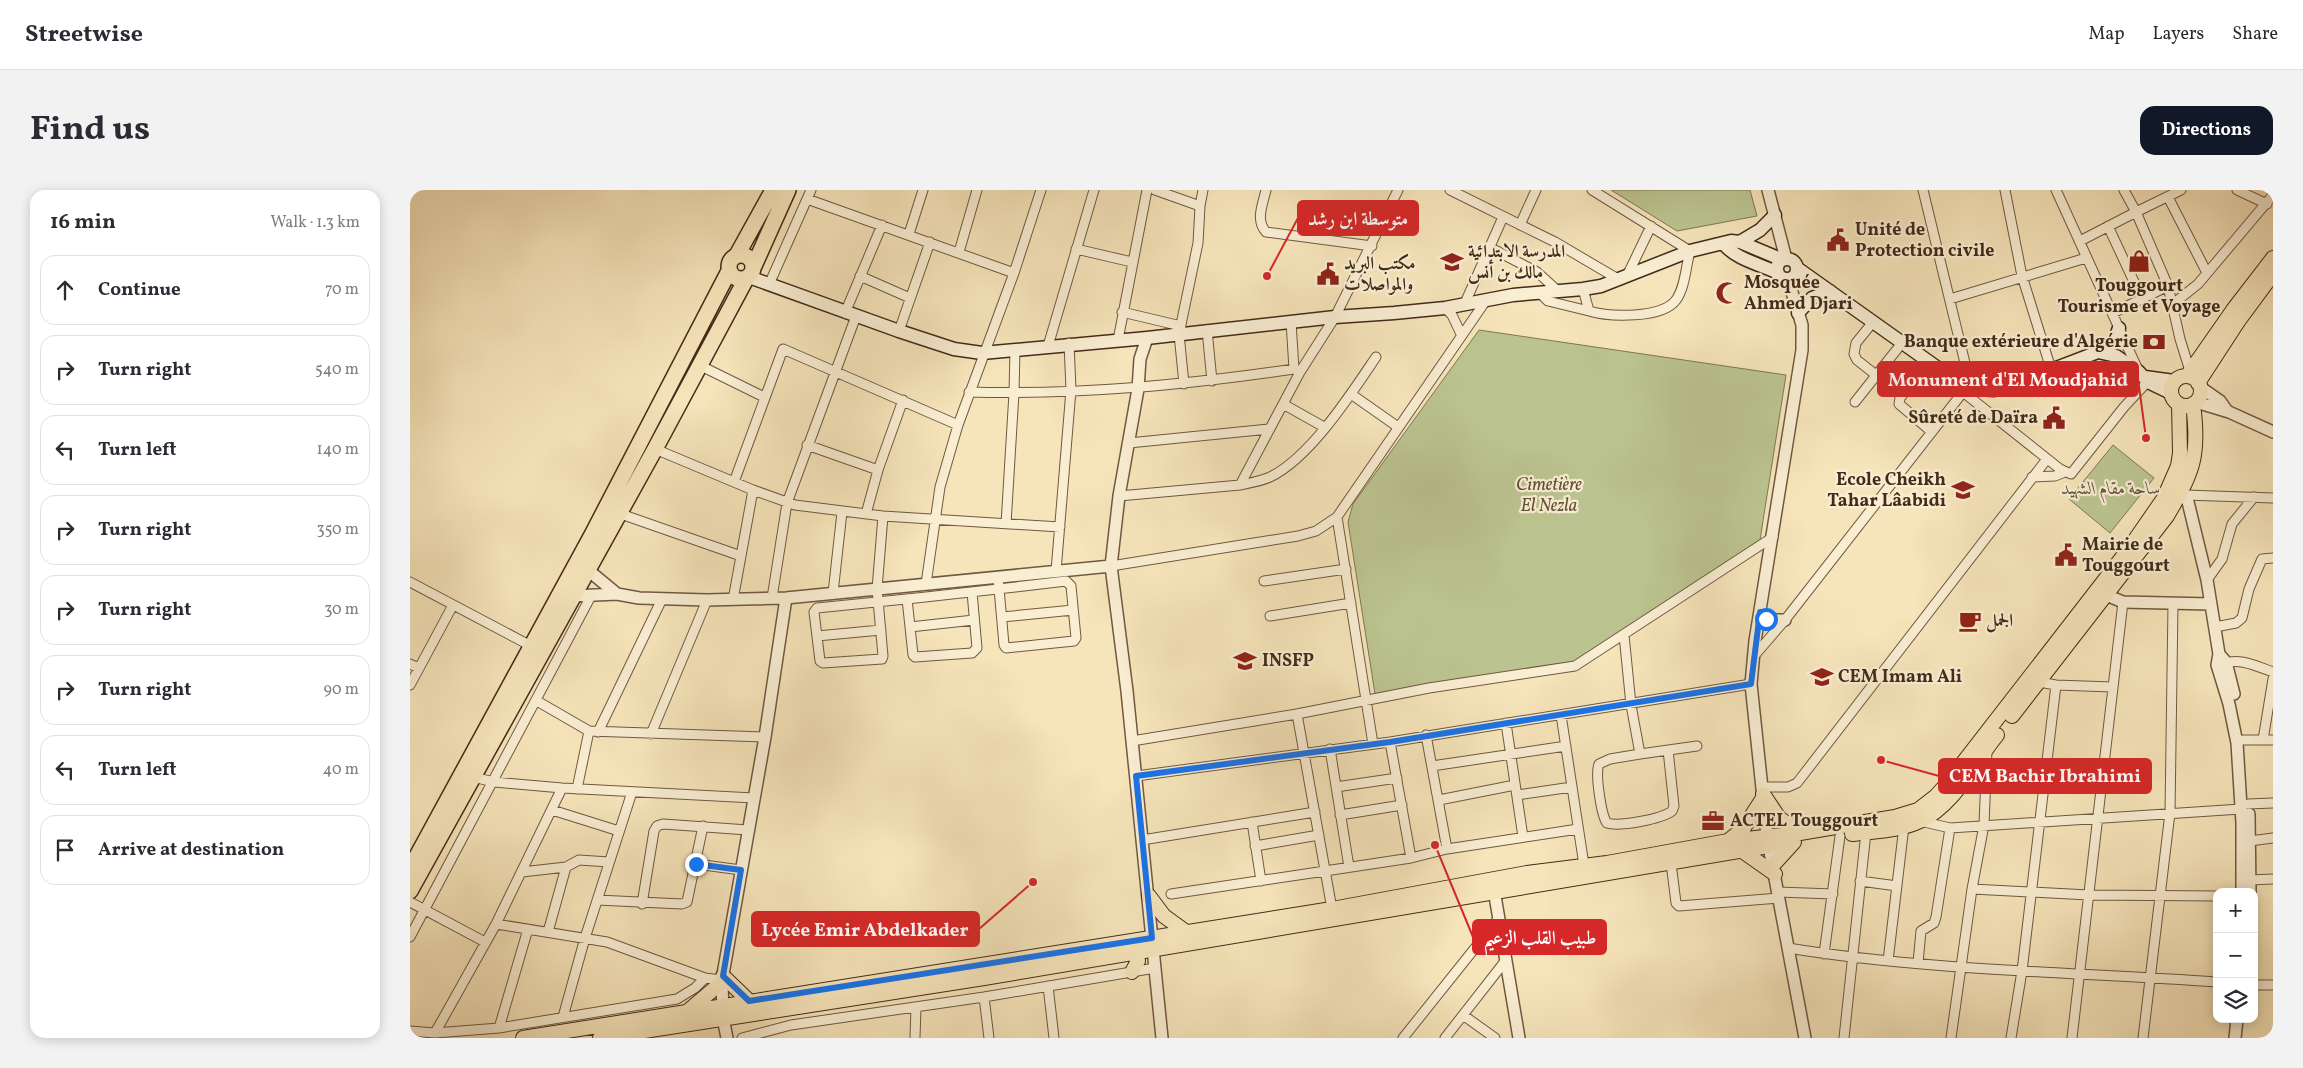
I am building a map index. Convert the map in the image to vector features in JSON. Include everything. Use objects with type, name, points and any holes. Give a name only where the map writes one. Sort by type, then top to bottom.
[{"type":"highway","points":[[411,865],[598,524],[729,271],[731,260],[737,255],[773,190]]},
{"type":"highway","points":[[410,890],[751,273],[788,190]]},
{"type":"highway","points":[[737,255],[748,257],[751,273]]},
{"type":"highway","points":[[729,271],[738,279],[751,273]]},
{"type":"main road","points":[[1740,242],[1760,230],[1775,215]]},
{"type":"main road","points":[[751,273],[851,314],[899,331],[954,348],[982,353],[1069,343],[1141,338],[1180,330],[1207,330],[1445,308],[1487,299],[1583,289],[1623,278],[1690,251],[1731,241],[1740,242],[1792,261],[1797,268],[1961,388],[1993,390],[2004,388],[2098,352],[2113,344],[2119,328]]},
{"type":"main road","points":[[1724,244],[1738,255],[1783,276],[1794,276],[1797,268]]},
{"type":"main road","points":[[522,1038],[688,1011],[722,1012],[749,1001],[1153,943],[1493,886],[1584,865],[1728,841],[1768,841],[1840,836],[1904,826],[1920,821],[1933,814],[1952,795],[1987,747],[2039,682],[2148,521],[2175,476],[2188,389],[2232,310],[2273,258]]},
{"type":"main road","points":[[1783,276],[1779,264],[1785,260]]},
{"type":"main road","points":[[1742,850],[1774,870],[1797,838],[1906,815],[1926,804],[1945,786],[2184,493],[2194,463],[2188,389],[2273,274]]},
{"type":"main road","points":[[1798,313],[1812,298],[1830,291]]},
{"type":"main road","points":[[2098,352],[2116,356],[2146,377],[2188,389]]},
{"type":"main road","points":[[1728,841],[1743,829],[1763,793],[1779,818],[1797,838]]},
{"type":"main road","points":[[600,1038],[722,1012],[984,978],[1137,952],[1153,943],[1186,932],[1493,886],[1671,863],[1742,850],[1768,841]]},
{"type":"main road","points":[[1149,896],[1164,916],[1186,932]]},
{"type":"main road","points":[[1132,972],[1138,961],[1137,952]]},
{"type":"main road","points":[[688,1011],[723,979],[749,1001]]},
{"type":"street","points":[[909,234],[923,190]]},
{"type":"street","points":[[959,252],[977,190]]},
{"type":"street","points":[[926,584],[940,488],[958,425],[982,353],[1014,273],[1041,190]]},
{"type":"street","points":[[1048,346],[1094,190]]},
{"type":"street","points":[[1118,340],[1147,190]]},
{"type":"street","points":[[1155,190],[1200,206]]},
{"type":"street","points":[[1184,384],[1180,330],[1198,244],[1200,206],[1203,190]]},
{"type":"street","points":[[1266,190],[1259,220],[1261,227],[1266,232],[1372,246]]},
{"type":"street","points":[[1240,485],[1283,404],[1297,371],[1335,317],[1372,246],[1398,190]]},
{"type":"street","points":[[1450,190],[1623,278],[1652,226]]},
{"type":"street","points":[[1520,225],[1536,190]]},
{"type":"street","points":[[1540,293],[1548,301],[1589,311],[1622,316],[1649,313],[1669,306],[1679,294],[1690,251],[1592,190]]},
{"type":"street","points":[[1768,190],[1785,260]]},
{"type":"street","points":[[1754,656],[1785,620],[1932,432],[1961,388],[1965,363],[1923,190]]},
{"type":"street","points":[[2006,190],[2022,276],[2051,369]]},
{"type":"street","points":[[2032,477],[2055,476],[2065,472],[2075,472],[2146,377],[2119,328],[2056,190]]},
{"type":"street","points":[[2124,190],[2136,212],[2168,286],[2180,339],[2188,389],[2220,401],[2229,412],[2273,432]]},
{"type":"street","points":[[2080,241],[2181,190]]},
{"type":"street","points":[[2237,190],[2266,204]]},
{"type":"street","points":[[775,284],[809,194],[882,225],[1014,273]]},
{"type":"street","points":[[2173,304],[2207,273],[2273,195]]},
{"type":"street","points":[[2168,197],[2207,273]]},
{"type":"street","points":[[1465,303],[1503,217]]},
{"type":"street","points":[[772,598],[787,503],[807,445],[837,370],[860,276],[882,225]]},
{"type":"street","points":[[2108,226],[2142,299]]},
{"type":"street","points":[[899,331],[930,242]]},
{"type":"street","points":[[1489,247],[1537,272],[1558,291]]},
{"type":"street","points":[[1076,249],[1132,262]]},
{"type":"street","points":[[1950,299],[2086,258]]},
{"type":"street","points":[[860,276],[910,298]]},
{"type":"street","points":[[1783,276],[1802,325],[1801,362],[1760,612],[1751,684],[1768,841],[1805,1038]]},
{"type":"street","points":[[2113,313],[2168,286]]},
{"type":"street","points":[[1583,289],[1589,311]]},
{"type":"street","points":[[573,596],[617,594],[662,599],[707,600],[786,598],[1111,566],[1298,536],[1316,531],[1337,517],[1461,334],[1487,299]]},
{"type":"street","points":[[1445,308],[1452,315],[1461,334]]},
{"type":"street","points":[[1122,312],[1180,330]]},
{"type":"street","points":[[1290,322],[1297,371]]},
{"type":"street","points":[[1873,322],[1856,343],[1854,354],[1857,360],[1876,375]]},
{"type":"street","points":[[1207,330],[1212,381]]},
{"type":"street","points":[[1141,338],[1138,389],[1119,496],[1111,566],[1149,896],[1162,1038]]},
{"type":"street","points":[[1056,571],[1071,390],[1069,343]]},
{"type":"street","points":[[1855,402],[1902,344]]},
{"type":"street","points":[[734,482],[764,397],[784,349],[837,370],[958,425]]},
{"type":"street","points":[[1006,524],[1015,349]]},
{"type":"street","points":[[1119,496],[1240,485],[1269,477],[1287,466],[1303,452],[1351,394],[1376,357]]},
{"type":"street","points":[[1928,363],[1900,398],[1899,404],[1932,432]]},
{"type":"street","points":[[699,365],[764,397]]},
{"type":"street","points":[[968,392],[1014,393],[1138,389],[1297,371]]},
{"type":"street","points":[[1961,388],[2065,472]]},
{"type":"street","points":[[1351,394],[1398,427]]},
{"type":"street","points":[[866,514],[878,470],[903,400]]},
{"type":"street","points":[[1283,404],[1324,427]]},
{"type":"street","points":[[1129,443],[1269,429]]},
{"type":"street","points":[[807,445],[878,470]]},
{"type":"street","points":[[655,449],[787,503],[842,512],[884,516],[1060,527]]},
{"type":"street","points":[[1763,793],[1788,787],[1796,783],[2047,459]]},
{"type":"street","points":[[734,600],[753,490]]},
{"type":"street","points":[[2273,498],[2184,493],[2207,580],[2235,732],[2250,841],[2250,886],[2273,879]]},
{"type":"street","points":[[2207,580],[2222,558],[2232,524],[2254,497]]},
{"type":"street","points":[[833,593],[842,512]]},
{"type":"street","points":[[618,513],[741,556]]},
{"type":"street","points":[[884,516],[878,589],[878,602],[883,656],[879,660],[823,664],[820,660],[815,610],[878,602],[1000,589],[1066,581],[1071,586],[1076,638],[1071,643],[1006,648],[1000,589],[998,577]]},
{"type":"street","points":[[1337,517],[1373,744]]},
{"type":"street","points":[[1132,741],[1367,702],[1429,688],[1575,666],[1773,536]]},
{"type":"street","points":[[2215,626],[2236,623],[2242,618],[2252,580],[2262,559],[2272,559]]},
{"type":"street","points":[[1264,582],[1346,569]]},
{"type":"street","points":[[588,570],[617,594]]},
{"type":"street","points":[[410,582],[531,646]]},
{"type":"street","points":[[907,599],[913,655],[915,657],[972,653],[977,648],[972,592]]},
{"type":"street","points":[[2101,593],[2123,602],[2211,604]]},
{"type":"street","points":[[410,937],[592,596]]},
{"type":"street","points":[[727,1038],[722,1012],[723,979],[765,738],[786,598]]},
{"type":"street","points":[[577,789],[593,732],[662,599]]},
{"type":"street","points":[[651,734],[707,600]]},
{"type":"street","points":[[2072,1038],[2123,602]]},
{"type":"street","points":[[1270,616],[1352,603]]},
{"type":"street","points":[[2143,1038],[2170,813],[2173,604]]},
{"type":"street","points":[[410,685],[453,605]]},
{"type":"street","points":[[1002,617],[1073,610]]},
{"type":"street","points":[[1760,612],[1771,620],[1785,620]]},
{"type":"street","points":[[910,627],[974,620]]},
{"type":"street","points":[[817,636],[881,630]]},
{"type":"street","points":[[1624,634],[1631,704],[1640,754]]},
{"type":"street","points":[[2221,660],[2243,661],[2273,672]]},
{"type":"street","points":[[2221,660],[2243,740],[2245,806],[2242,888]]},
{"type":"street","points":[[410,664],[419,668]]},
{"type":"street","points":[[2263,740],[2270,712],[2273,679]]},
{"type":"street","points":[[2039,682],[2056,685],[2112,687]]},
{"type":"street","points":[[1136,776],[1390,742],[1751,684]]},
{"type":"street","points":[[2012,1038],[2022,971],[2056,685]]},
{"type":"street","points":[[537,701],[593,732],[765,738]]},
{"type":"street","points":[[1297,714],[1332,909]]},
{"type":"street","points":[[1561,715],[1584,865]]},
{"type":"street","points":[[1506,723],[1523,837]]},
{"type":"street","points":[[1426,735],[1447,849]]},
{"type":"street","points":[[2243,740],[2273,740]]},
{"type":"street","points":[[1390,742],[1411,858]]},
{"type":"street","points":[[1432,766],[1566,746]]},
{"type":"street","points":[[1668,750],[1674,806],[1672,811],[1664,816],[1618,825],[1607,823],[1603,813],[1598,772],[1599,764],[1610,759],[1640,754],[1668,750],[1697,746]]},
{"type":"street","points":[[1951,1038],[1972,889],[1984,825],[1987,747]]},
{"type":"street","points":[[1330,749],[1349,867]]},
{"type":"street","points":[[473,777],[494,782],[562,788],[754,798]]},
{"type":"street","points":[[1336,787],[1397,778]]},
{"type":"street","points":[[1439,800],[1515,785]]},
{"type":"street","points":[[1517,795],[1572,787]]},
{"type":"street","points":[[435,1033],[496,924],[562,788]]},
{"type":"street","points":[[563,1017],[585,938],[632,792]]},
{"type":"street","points":[[1920,821],[1950,828],[2097,819],[2273,803]]},
{"type":"street","points":[[1340,815],[1402,805]]},
{"type":"street","points":[[552,810],[619,831]]},
{"type":"street","points":[[1142,840],[1315,812]]},
{"type":"street","points":[[1252,822],[1261,881]]},
{"type":"street","points":[[642,904],[654,831],[657,826],[663,824],[748,830]]},
{"type":"street","points":[[597,900],[642,904],[682,904],[687,902],[703,826]]},
{"type":"street","points":[[1888,961],[1904,826]]},
{"type":"street","points":[[1918,963],[1922,932],[1934,923],[1936,917],[1950,828]]},
{"type":"street","points":[[1171,894],[1411,858],[1447,849],[1578,830]]},
{"type":"street","points":[[1844,1038],[1866,832]]},
{"type":"street","points":[[1255,846],[1319,835]]},
{"type":"street","points":[[1824,954],[1840,836]]},
{"type":"street","points":[[2250,841],[2273,838]]},
{"type":"street","points":[[522,872],[566,867],[579,860],[609,862]]},
{"type":"street","points":[[1671,863],[1676,903],[1680,906],[1779,895],[1833,894]]},
{"type":"street","points":[[696,864],[741,870]]},
{"type":"street","points":[[548,932],[566,867]]},
{"type":"street","points":[[1860,881],[1897,886]]},
{"type":"street","points":[[1493,886],[1519,1038]]},
{"type":"street","points":[[1972,889],[2089,895],[2213,896]]},
{"type":"street","points":[[410,902],[485,942]]},
{"type":"street","points":[[1403,1038],[1499,918]]},
{"type":"street","points":[[496,924],[585,938],[628,948],[704,978],[723,979]]},
{"type":"street","points":[[499,1028],[528,928]]},
{"type":"street","points":[[1788,948],[1852,958],[1961,967],[2080,976],[2213,982]]},
{"type":"street","points":[[1445,1038],[1506,960]]},
{"type":"street","points":[[742,1038],[791,1025],[984,997],[1155,968]]},
{"type":"street","points":[[410,1031],[435,1033],[499,1028],[677,999],[695,988],[704,978]]},
{"type":"street","points":[[2258,985],[2273,985]]},
{"type":"street","points":[[1048,986],[1054,1038]]},
{"type":"street","points":[[984,997],[989,1038]]},
{"type":"street","points":[[915,1038],[916,1007]]},
{"type":"street","points":[[1463,1015],[1494,1038]]},
{"type":"street","points":[[2227,1038],[2229,1023]]},
{"type":"street","points":[[2235,1038],[2237,1023]]},
{"type":"green space","points":[[1611,190],[1750,190],[1757,216],[1677,231]]},
{"type":"green space","name":"Cimetière El Nezla","points":[[1479,330],[1786,375],[1760,540],[1576,662],[1375,694],[1348,522],[1353,504]]},
{"type":"green space","name":"ساحة مقام الشهيد","points":[[2113,445],[2154,478],[2110,533],[2069,499]]},
{"type":"place","name":"Unité de Protection civile","points":[[1838,240]]},
{"type":"place","name":"Touggourt Tourisme et Voyage","points":[[2139,261]]},
{"type":"place","name":"المدرسة الابتدائية مالك بن أنس","points":[[1452,262]]},
{"type":"place","name":"مكتب البريد والمواصلات","points":[[1328,274]]},
{"type":"place","name":"متوسطة ابن رشد","points":[[1267,276]]},
{"type":"place","name":"Mosquée Ahmed Djari","points":[[1727,293]]},
{"type":"place","name":"Banque extérieure d'Algérie","points":[[2154,342]]},
{"type":"place","name":"Sûreté de Daïra","points":[[2054,418]]},
{"type":"place","name":"Monument d'El Moudjahid","points":[[2146,438]]},
{"type":"place","name":"Ecole Cheikh Tahar Lâabidi","points":[[1963,490]]},
{"type":"place","name":"Mairie de Touggourt","points":[[2066,555]]},
{"type":"place","name":"الجمل","points":[[1970,621]]},
{"type":"place","name":"INSFP","points":[[1245,661]]},
{"type":"place","name":"CEM Imam Ali","points":[[1822,677]]},
{"type":"place","name":"CEM Bachir Ibrahimi","points":[[1881,760]]},
{"type":"place","name":"ACTEL Touggourt","points":[[1713,821]]},
{"type":"place","name":"طبيب القلب الزعيم","points":[[1435,845]]},
{"type":"place","name":"Lycée Emir Abdelkader","points":[[1033,882]]},
{"type":"route","points":[[696,864],[741,870],[723,976],[749,1001],[1152,938],[1136,776],[1390,742],[1751,684],[1760,612],[1766,619]]}]
